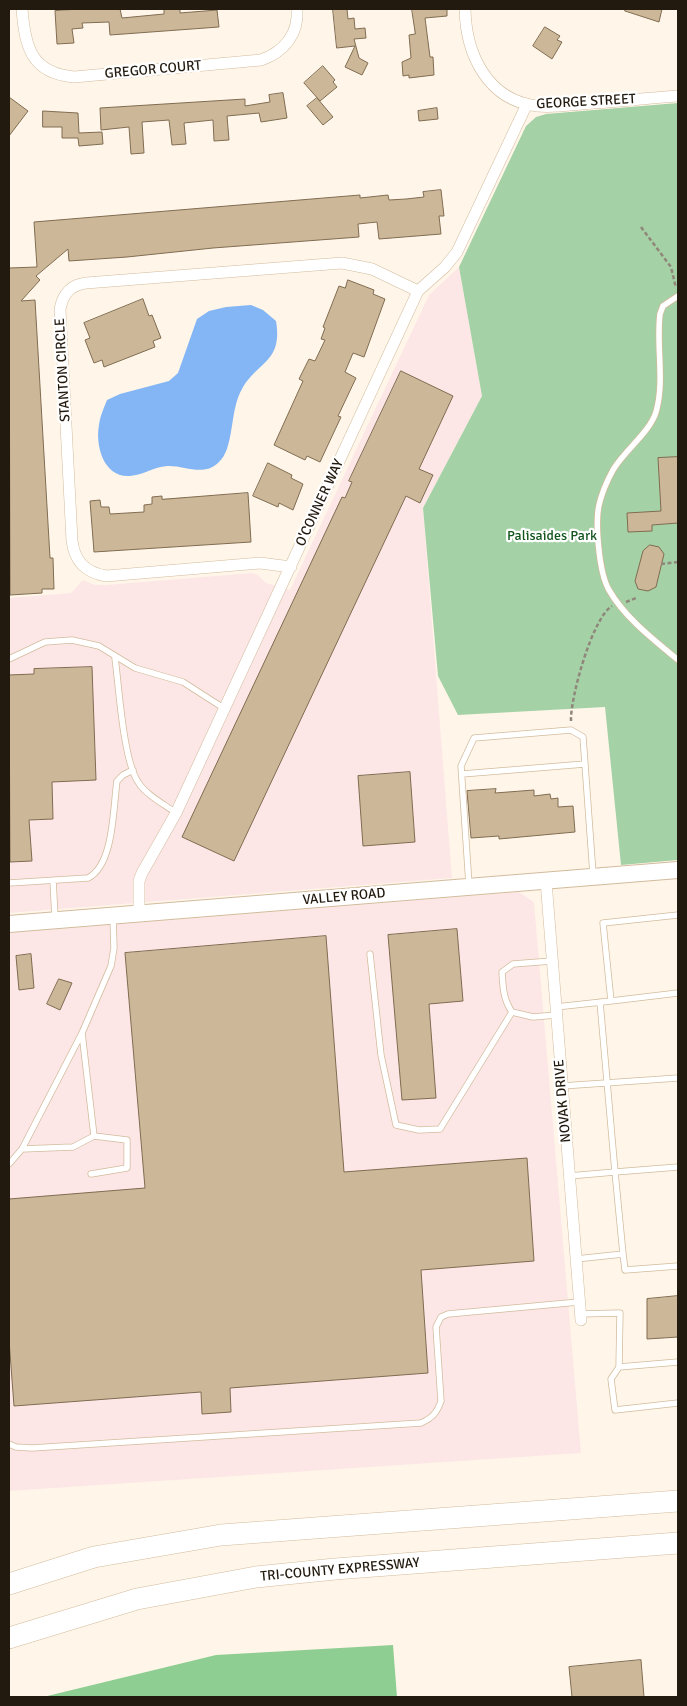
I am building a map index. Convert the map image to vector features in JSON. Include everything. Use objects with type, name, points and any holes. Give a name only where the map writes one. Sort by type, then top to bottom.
[{"type":"highway","points":[[9,1584],[94,1557],[221,1535],[678,1501]]},
{"type":"highway","name":"TRI-COUNTY EXPRESSWAY","points":[[9,1638],[137,1599],[256,1577],[336,1568],[678,1543]]},
{"type":"main road","name":"VALLEY ROAD","points":[[9,924],[678,870]]},
{"type":"street","name":"GREGOR COURT","points":[[22,9],[26,42],[36,60],[53,73],[74,77],[261,60],[271,57],[287,44],[296,25],[297,9]]},
{"type":"street","name":"GEORGE STREET","points":[[465,9],[469,43],[480,69],[488,81],[501,92],[527,104],[551,106],[678,96]]},
{"type":"street","name":"O'CONNER WAY","points":[[139,914],[139,881],[142,873],[176,813],[418,292],[445,267],[457,252],[527,104]]},
{"type":"street","name":"STANTON CIRCLE","points":[[291,567],[260,563],[106,576],[93,574],[80,564],[75,556],[72,541],[60,309],[62,299],[72,288],[86,283],[342,263],[372,269],[418,292]]},
{"type":"street","name":"NOVAK DRIVE","points":[[546,881],[580,1312]]},
{"type":"lane","points":[[678,296],[663,306],[660,314],[660,386],[656,414],[641,435],[621,457],[605,485],[598,507],[599,543],[604,577],[609,590],[653,639],[678,660]]},
{"type":"lane","points":[[9,659],[45,642],[72,640],[99,646],[115,658],[135,668],[183,682],[225,709]]},
{"type":"lane","points":[[115,658],[124,732],[133,770],[143,789],[176,813]]},
{"type":"lane","points":[[469,887],[461,766],[474,738],[571,730],[583,737],[593,877]]},
{"type":"lane","points":[[462,774],[585,764]]},
{"type":"lane","points":[[9,883],[88,878],[95,874],[106,857],[117,781],[123,774],[133,770]]},
{"type":"lane","points":[[53,880],[55,920]]},
{"type":"lane","points":[[611,1001],[603,923],[678,915]]},
{"type":"lane","points":[[9,1164],[22,1150],[82,1033],[111,966],[114,948],[113,916]]},
{"type":"lane","points":[[370,954],[381,1055],[396,1125],[420,1130],[440,1129],[512,1012]]},
{"type":"lane","points":[[552,961],[513,964],[502,972],[506,1002],[512,1012],[533,1017],[600,1002],[678,993]]},
{"type":"lane","points":[[600,1002],[625,1270],[678,1266]]},
{"type":"lane","points":[[82,1033],[94,1136]]},
{"type":"lane","points":[[562,1086],[678,1078]]},
{"type":"lane","points":[[22,1150],[73,1147],[94,1136],[127,1140],[127,1168],[91,1174]]},
{"type":"lane","points":[[569,1176],[678,1167]]},
{"type":"lane","points":[[576,1259],[623,1254]]},
{"type":"lane","points":[[9,1444],[16,1447],[32,1448],[420,1423],[438,1412],[441,1401],[436,1327],[441,1317],[448,1314],[620,1313],[619,1368],[611,1379],[615,1410],[678,1403]]},
{"type":"lane","points":[[619,1368],[678,1362]]},
{"type":"path","points":[[640,227],[671,268],[678,296]]},
{"type":"path","points":[[661,564],[678,562]]},
{"type":"path","points":[[571,730],[570,712],[582,664],[603,617],[608,608],[636,598]]},
{"type":"shaded area","points":[[459,267],[482,396],[423,508],[452,878],[9,913],[9,598],[71,593],[83,580],[95,585],[106,585],[252,573],[258,575],[266,583],[290,590],[429,295]]},
{"type":"shaded area","points":[[519,892],[534,902],[581,1453],[9,1491],[9,933]]},
{"type":"green space","name":"Palisaides Park","points":[[678,103],[678,860],[621,865],[605,707],[458,715],[438,676],[423,508],[482,396],[459,267],[526,126],[536,117],[546,114]]},
{"type":"green space","points":[[393,1645],[397,1697],[43,1697],[216,1655]]},
{"type":"water","points":[[251,305],[263,310],[276,321],[276,345],[268,360],[248,380],[242,389],[235,408],[230,439],[223,457],[212,467],[200,470],[167,466],[130,476],[114,472],[103,459],[98,433],[102,412],[107,400],[120,394],[169,381],[178,373],[197,319],[209,311],[226,307]]},
{"type":"building","points":[[120,9],[122,18],[164,14],[164,9],[180,9],[180,13],[217,10],[219,27],[110,35],[109,22],[82,23],[83,28],[72,29],[74,43],[57,44],[55,11]]},
{"type":"building","points":[[333,9],[347,9],[348,19],[354,18],[355,29],[365,28],[366,38],[354,39],[359,58],[368,63],[362,75],[345,67],[355,46],[337,48]]},
{"type":"building","points":[[412,9],[447,9],[447,16],[425,18],[430,57],[433,57],[434,75],[409,78],[409,75],[403,76],[402,62],[411,58],[409,35],[415,34]]},
{"type":"building","points":[[625,9],[662,9],[659,22],[625,11]]},
{"type":"building","points":[[545,27],[560,36],[557,40],[562,42],[552,59],[533,46]]},
{"type":"building","points":[[323,66],[335,80],[333,82],[337,87],[320,101],[304,83]]},
{"type":"building","points":[[283,93],[287,118],[261,122],[259,113],[227,116],[229,140],[214,141],[213,120],[184,123],[186,144],[172,145],[169,120],[142,122],[144,153],[131,154],[129,127],[101,130],[100,108],[245,99],[245,106],[270,102],[269,95]]},
{"type":"building","points":[[9,97],[28,111],[9,136]]},
{"type":"building","points":[[317,98],[333,117],[323,125],[307,106]]},
{"type":"building","points":[[437,108],[438,119],[419,121],[418,111]]},
{"type":"building","points":[[43,111],[78,113],[79,133],[102,132],[103,144],[79,146],[78,138],[62,138],[62,127],[43,127]]},
{"type":"building","points":[[441,190],[444,216],[439,216],[441,234],[379,239],[377,222],[358,224],[359,237],[69,261],[68,249],[36,276],[40,280],[21,301],[35,300],[50,558],[53,558],[54,589],[42,589],[42,593],[10,595],[9,268],[37,267],[34,222],[360,195],[360,198],[388,195],[389,200],[406,199],[424,197],[423,192]]},
{"type":"building","points":[[348,280],[374,290],[373,294],[385,299],[364,357],[353,353],[345,372],[356,378],[338,416],[341,417],[320,462],[307,456],[305,460],[274,445],[303,381],[299,379],[309,359],[315,361],[325,340],[321,339],[325,328],[323,327],[339,286],[345,288]]},
{"type":"building","points":[[143,299],[149,316],[152,315],[161,338],[153,341],[155,347],[104,367],[102,360],[94,363],[85,340],[90,338],[84,323]]},
{"type":"building","points":[[401,371],[453,396],[419,469],[433,475],[420,503],[406,496],[234,861],[182,837],[342,497],[345,498],[352,482],[349,481]]},
{"type":"building","points":[[678,457],[678,523],[652,525],[652,531],[628,532],[627,513],[661,511],[658,458]]},
{"type":"building","points":[[268,463],[292,475],[291,478],[303,484],[293,510],[279,503],[278,507],[253,496]]},
{"type":"building","points":[[248,493],[251,542],[94,552],[90,501],[100,500],[101,507],[109,507],[110,514],[144,512],[144,505],[152,504],[152,497],[162,496],[162,499]]},
{"type":"building","points":[[650,545],[659,547],[664,554],[656,587],[648,591],[638,589],[635,581],[643,551]]},
{"type":"building","points":[[92,667],[96,780],[52,782],[53,819],[29,820],[32,861],[10,862],[9,675],[34,674],[34,669]]},
{"type":"building","points":[[410,772],[415,842],[363,846],[358,776]]},
{"type":"building","points":[[496,789],[495,793],[534,790],[534,796],[550,794],[551,799],[558,798],[558,807],[573,806],[575,832],[499,839],[499,836],[471,838],[467,791]]},
{"type":"building","points":[[457,929],[463,1001],[429,1004],[436,1098],[402,1100],[388,935]]},
{"type":"building","points":[[326,936],[344,1172],[527,1158],[534,1261],[421,1270],[428,1373],[230,1388],[231,1412],[202,1414],[201,1392],[14,1406],[9,1340],[9,1199],[145,1188],[125,953]]},
{"type":"building","points":[[31,954],[34,988],[19,990],[16,956]]},
{"type":"building","points":[[59,979],[72,983],[60,1010],[47,1004]]},
{"type":"building","points":[[678,1296],[678,1337],[647,1339],[647,1299]]},
{"type":"building","points":[[641,1660],[644,1697],[572,1697],[569,1667]]}]
